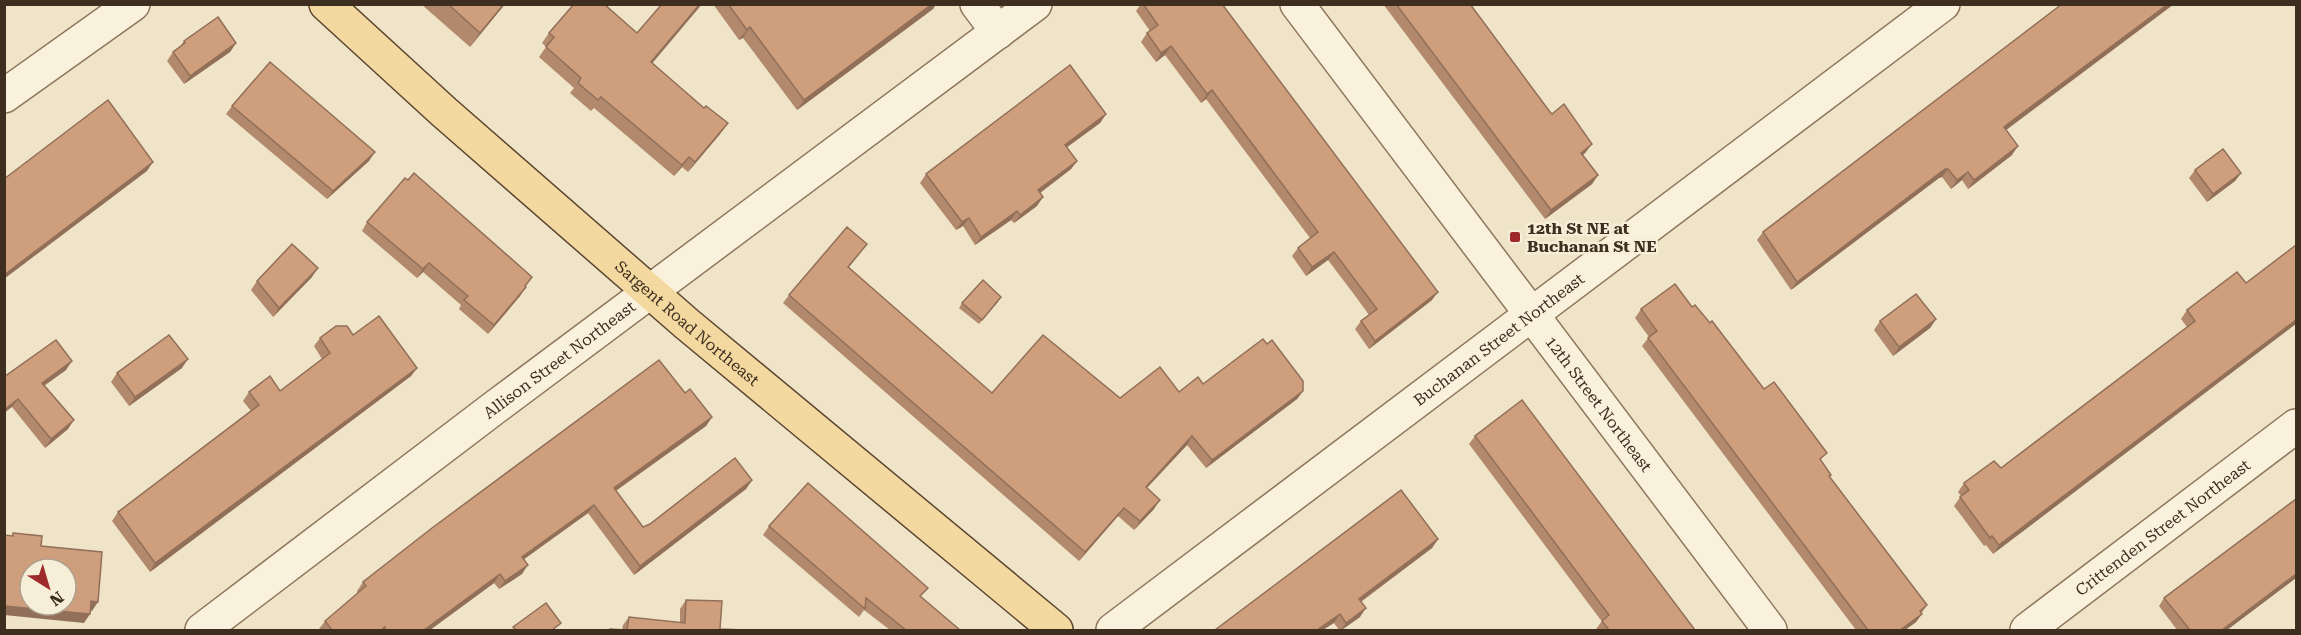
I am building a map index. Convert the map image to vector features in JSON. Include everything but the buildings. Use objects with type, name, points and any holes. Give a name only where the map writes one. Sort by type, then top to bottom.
[{"type":"main road","name":"Sargent Road Northeast","points":[[326,4],[444,112],[651,292],[1056,630]]},
{"type":"street","points":[[4,96],[133,4]]},
{"type":"street","points":[[977,4],[998,32]]},
{"type":"street","name":"Allison Street Northeast","points":[[202,630],[1035,4]]},
{"type":"street","name":"12th Street Northeast","points":[[1297,4],[1770,630]]},
{"type":"street","name":"Buchanan Street Northeast","points":[[1113,630],[1943,4]]},
{"type":"street","name":"Crittenden Street Northeast","points":[[2027,630],[2296,426]]},
{"type":"place","name":"12th St NE at Buchanan St NE","points":[[1515,237]]}]
